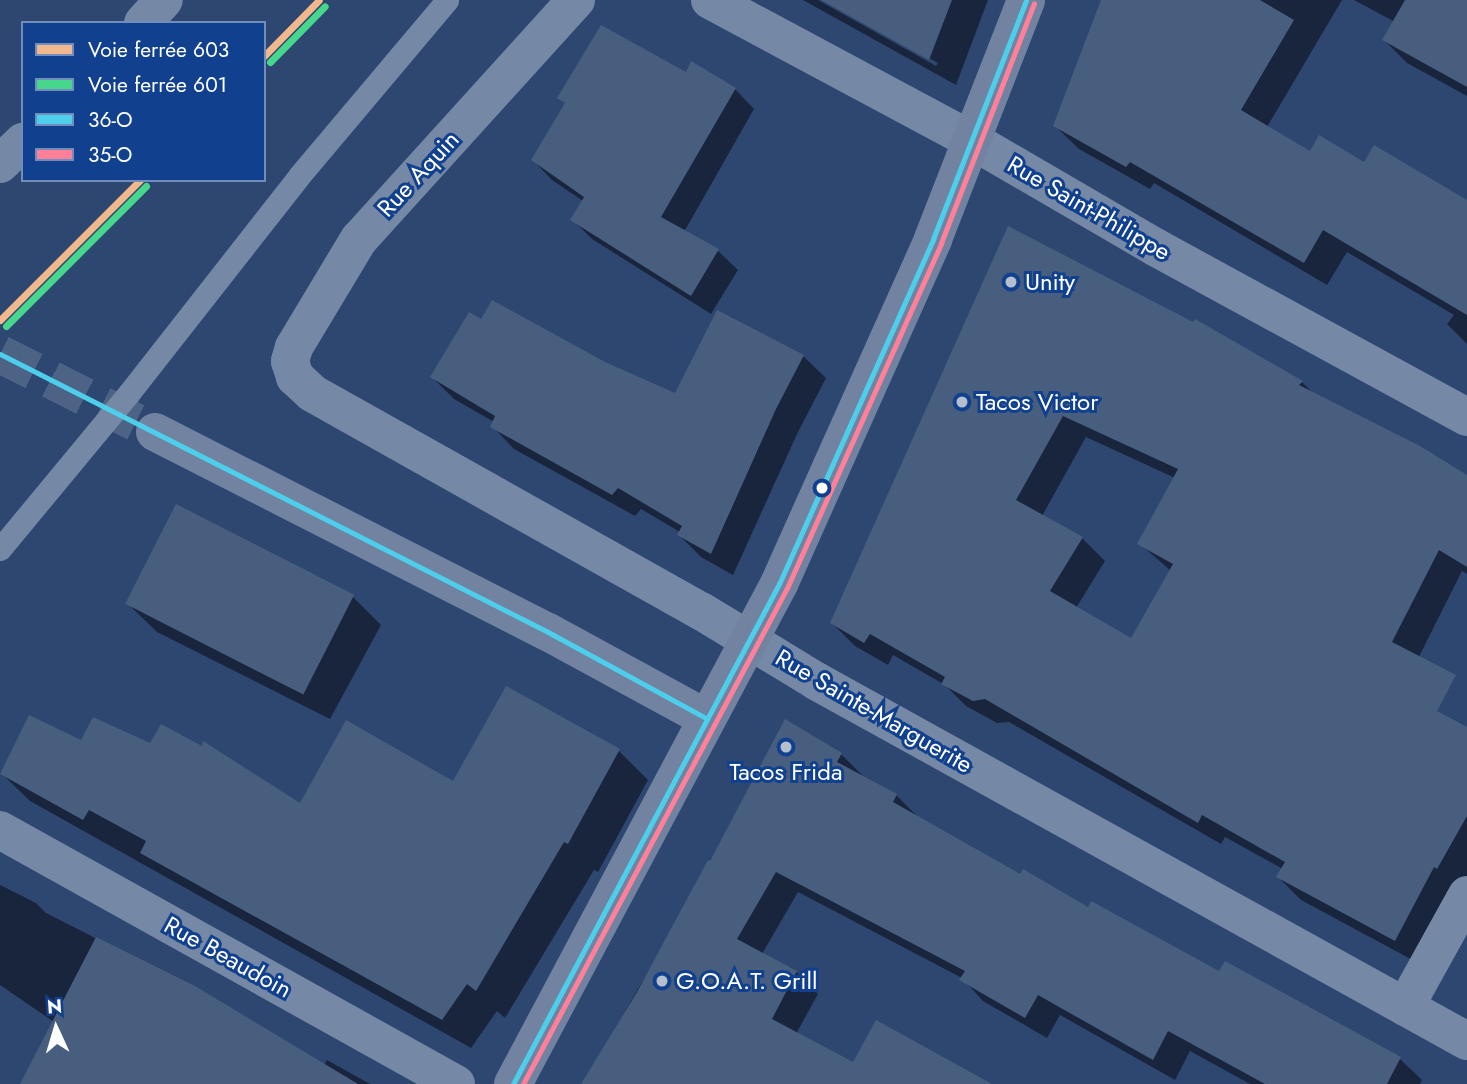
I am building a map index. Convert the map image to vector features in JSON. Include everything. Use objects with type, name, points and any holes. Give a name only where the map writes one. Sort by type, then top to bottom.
[{"type":"main road","points":[[513,1084],[779,584],[890,337],[973,141],[1026,0]]},
{"type":"main road","points":[[155,432],[548,632],[706,718]]},
{"type":"street","points":[[145,21],[164,0]]},
{"type":"street","name":"Rue Aquin","points":[[291,368],[294,347],[359,239],[576,0]]},
{"type":"street","name":"Rue Saint-Philippe","points":[[710,0],[973,141],[1155,247],[1467,417]]},
{"type":"street","points":[[0,164],[21,144]]},
{"type":"street","name":"Rue Sainte-Marguerite","points":[[291,368],[295,377],[312,393],[828,687],[1467,1041]]},
{"type":"street","name":"Rue Beaudoin","points":[[0,830],[456,1084]]},
{"type":"street","points":[[1405,1007],[1467,895]]},
{"type":"lane","points":[[0,549],[121,403],[323,146],[447,0]]},
{"type":"building","points":[[821,0],[952,0],[929,60]]},
{"type":"building","points":[[1101,0],[1260,0],[1294,20],[1241,110],[1310,151],[1319,135],[1364,162],[1374,145],[1467,200],[1467,315],[1323,230],[1304,263],[1130,162],[1126,167],[1053,126]]},
{"type":"building","points":[[1405,0],[1467,0],[1467,87],[1382,40]]},
{"type":"building","points":[[601,25],[686,72],[691,61],[736,88],[661,217],[719,249],[691,296],[570,220],[584,197],[531,160],[565,103],[557,98]]},
{"type":"building","points":[[1008,226],[1193,322],[1195,319],[1303,381],[1299,385],[1420,446],[1467,475],[1467,567],[1439,550],[1392,642],[1456,675],[1437,711],[1467,727],[1467,816],[1437,869],[1434,867],[1395,941],[1276,877],[1285,862],[1202,815],[1198,823],[985,699],[973,701],[941,684],[945,677],[870,634],[864,643],[830,623]],"holes":[[[1063,416],[1178,469],[1137,544],[1173,564],[1131,638],[1050,591],[1083,537],[1016,500]]]},
{"type":"building","points":[[492,300],[605,362],[675,393],[717,310],[804,355],[776,409],[711,554],[677,535],[682,526],[618,488],[612,495],[490,427],[495,416],[430,377],[469,312],[481,319]]},
{"type":"building","points":[[176,504],[354,595],[303,695],[125,604]]},
{"type":"building","points":[[506,686],[620,749],[568,844],[564,842],[476,991],[467,984],[442,1020],[140,853],[146,841],[89,810],[83,820],[0,774],[29,715],[81,740],[93,717],[150,743],[161,724],[202,746],[203,741],[300,803],[346,720],[453,781]]},
{"type":"building","points":[[785,719],[842,753],[837,762],[897,794],[893,802],[1020,874],[1023,869],[1088,907],[1091,901],[1219,971],[1225,961],[1401,1057],[1387,1084],[1265,1084],[1168,1031],[1153,1060],[1038,995],[1025,1018],[959,980],[965,971],[776,872],[737,939],[797,971],[772,1019],[853,1062],[876,1020],[992,1084],[581,1084],[637,992]]},
{"type":"building","points":[[96,937],[195,986],[358,1084],[20,1084]]},
{"type":"tunnel","points":[[0,354],[155,432]]},
{"type":"rail line","name":"603","points":[[266,54],[319,0]]},
{"type":"rail line","name":"601","points":[[270,62],[325,6]]},
{"type":"rail line","name":"603","points":[[0,320],[138,182]]},
{"type":"rail line","name":"601","points":[[6,326],[146,186]]},
{"type":"transit line","name":"36-O","points":[[513,1084],[779,584],[933,239],[1026,0]]},
{"type":"transit line","name":"35-O","points":[[523,1084],[787,588],[941,243],[1034,3]]},
{"type":"transit line","name":"36-O","points":[[0,354],[548,632],[706,718]]},
{"type":"place","name":"Unity","points":[[1011,282]]},
{"type":"place","name":"Tacos Victor","points":[[962,402]]},
{"type":"place","name":"Tacos Frida","points":[[786,747]]},
{"type":"place","name":"G.O.A.T. Grill","points":[[662,981]]}]
